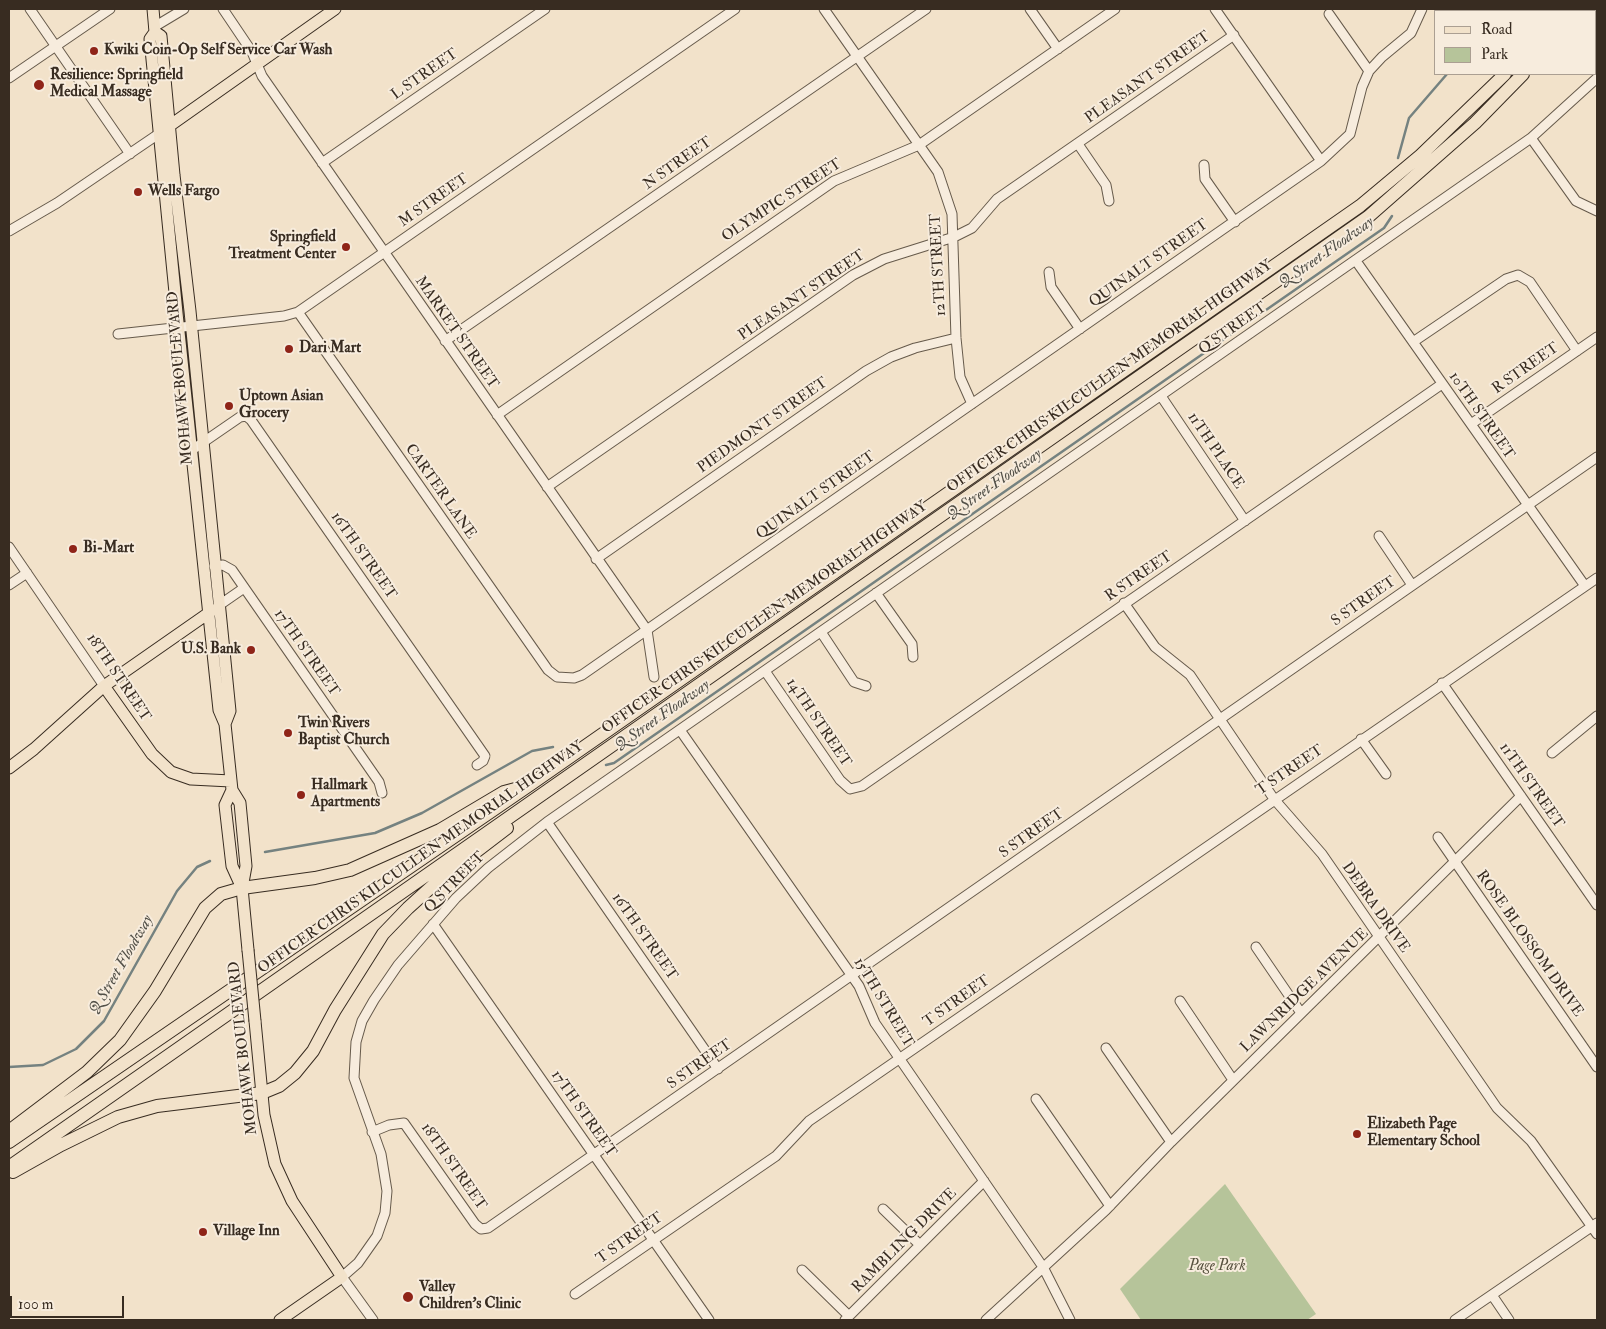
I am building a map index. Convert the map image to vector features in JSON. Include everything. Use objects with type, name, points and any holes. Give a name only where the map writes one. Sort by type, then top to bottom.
[{"type":"highway","name":"OFFICER CHRIS KILCULLEN MEMORIAL HIGHWAY","points":[[9,1142],[531,784],[1360,206],[1421,155],[1504,75]]},
{"type":"highway","name":"OFFICER CHRIS KILCULLEN MEMORIAL HIGHWAY","points":[[9,1166],[1368,217],[1475,123],[1522,75]]},
{"type":"highway","points":[[9,1131],[80,1077],[108,1052],[136,1020],[205,908],[221,894],[242,888],[315,878],[350,870],[440,830],[504,792],[531,784]]},
{"type":"highway","points":[[9,1175],[61,1145],[118,1117],[157,1106],[262,1093],[279,1086],[295,1073],[312,1051],[335,1010],[383,934],[439,880],[517,820],[529,803]]},
{"type":"main road","name":"MOHAWK BOULEVARD","points":[[153,9],[155,29],[150,38],[164,130],[185,325],[213,609],[219,710],[225,724],[232,786],[225,805],[232,866],[242,888],[264,1115],[273,1156],[284,1187],[342,1277]]},
{"type":"main road","points":[[164,130],[335,9]]},
{"type":"main road","name":"MOHAWK BOULEVARD","points":[[197,447],[214,566],[213,609]]},
{"type":"main road","points":[[9,768],[34,749],[104,686],[213,609]]},
{"type":"main road","name":"18TH STREET","points":[[104,686],[152,754],[171,772],[192,779],[232,786]]},
{"type":"main road","points":[[280,1320],[342,1277]]},
{"type":"street","points":[[30,9],[130,154]]},
{"type":"street","points":[[9,78],[110,9]]},
{"type":"street","points":[[155,29],[184,9]]},
{"type":"street","name":"MARKET STREET","points":[[223,9],[252,52],[256,65],[322,163],[647,630],[654,677]]},
{"type":"street","name":"L STREET","points":[[322,163],[544,9]]},
{"type":"street","name":"M STREET","points":[[118,334],[185,325],[284,316],[298,312],[735,9]]},
{"type":"street","name":"12TH STREET","points":[[824,9],[938,172],[952,214],[956,338],[960,377],[972,404]]},
{"type":"street","name":"N STREET","points":[[445,341],[926,9]]},
{"type":"street","points":[[1030,9],[1058,49]]},
{"type":"street","name":"OLYMPIC STREET","points":[[496,415],[834,181],[919,145],[1116,9]]},
{"type":"street","points":[[1215,9],[1320,161]]},
{"type":"street","name":"QUINALT STREET","points":[[566,678],[582,675],[1320,161],[1350,134],[1362,87],[1369,71],[1382,57],[1411,33],[1422,9]]},
{"type":"street","points":[[1329,14],[1369,71]]},
{"type":"street","name":"PLEASANT STREET","points":[[547,487],[853,275],[884,259],[954,238],[972,228],[997,199],[1234,35]]},
{"type":"street","name":"Q STREET","points":[[342,1277],[370,1248],[378,1236],[385,1213],[388,1191],[386,1173],[354,1078],[354,1060],[360,1028],[374,1000],[398,965],[433,924],[488,868],[547,822],[1531,138],[1597,78]]},
{"type":"street","points":[[9,231],[57,203],[164,130]]},
{"type":"street","points":[[1531,138],[1576,200],[1597,211]]},
{"type":"street","name":"PLEASANT STREET","points":[[1078,144],[1106,185],[1109,201]]},
{"type":"street","points":[[1204,165],[1205,179],[1235,222]]},
{"type":"street","name":"10TH STREET","points":[[1356,261],[1585,586]]},
{"type":"street","points":[[1049,272],[1051,287],[1080,329]]},
{"type":"street","points":[[1413,342],[1506,279],[1518,275],[1530,282],[1577,350]]},
{"type":"street","name":"CARTER LANE","points":[[298,312],[548,670],[557,676],[566,678]]},
{"type":"street","name":"R STREET","points":[[1471,424],[1597,337]]},
{"type":"street","name":"PIEDMONT STREET","points":[[596,559],[866,371],[891,357],[915,348],[956,338]]},
{"type":"street","name":"R STREET","points":[[850,789],[862,786],[1442,384]]},
{"type":"street","name":"11TH PLACE","points":[[1161,396],[1245,521]]},
{"type":"street","name":"16TH STREET","points":[[197,447],[240,417],[246,416],[252,420],[485,756],[483,761],[477,765]]},
{"type":"street","name":"S STREET","points":[[480,1229],[488,1228],[595,1155],[1597,457]]},
{"type":"street","points":[[1379,536],[1412,585]]},
{"type":"street","name":"18TH STREET","points":[[9,547],[104,686]]},
{"type":"street","name":"17TH STREET","points":[[214,566],[223,565],[229,568],[244,588],[379,782],[382,793]]},
{"type":"street","points":[[9,585],[26,572]]},
{"type":"street","name":"T STREET","points":[[575,1294],[776,1156],[809,1121],[1597,578]]},
{"type":"street","points":[[213,609],[244,588]]},
{"type":"street","points":[[876,593],[912,644],[913,657]]},
{"type":"street","name":"DEBRA DRIVE","points":[[1124,603],[1156,647],[1190,675],[1274,799],[1322,854],[1497,1108],[1531,1141],[1595,1228]]},
{"type":"street","points":[[821,632],[854,682],[866,686]]},
{"type":"street","name":"14TH STREET","points":[[765,670],[840,780],[850,789]]},
{"type":"street","name":"11TH STREET","points":[[1442,683],[1597,905]]},
{"type":"street","points":[[1552,753],[1597,716]]},
{"type":"street","name":"15TH STREET","points":[[680,730],[852,976],[875,1023],[1043,1268],[1070,1320]]},
{"type":"street","points":[[1361,739],[1386,774]]},
{"type":"street","name":"LAWNRIDGE AVENUE","points":[[986,1320],[1110,1206],[1233,1080],[1521,796]]},
{"type":"street","name":"16TH STREET","points":[[547,822],[718,1069]]},
{"type":"street","name":"ROSE BLOSSOM DRIVE","points":[[1438,837],[1597,1067]]},
{"type":"street","name":"17TH STREET","points":[[433,924],[595,1155],[707,1320]]},
{"type":"street","points":[[1256,947],[1302,1013]]},
{"type":"street","points":[[1180,1001],[1233,1080]]},
{"type":"street","points":[[1106,1048],[1171,1142]]},
{"type":"street","points":[[1036,1099],[1110,1206]]},
{"type":"street","name":"18TH STREET","points":[[372,1132],[389,1125],[404,1123],[462,1207],[480,1229]]},
{"type":"street","name":"RAMBLING DRIVE","points":[[847,1318],[984,1181]]},
{"type":"street","points":[[883,1209],[920,1245]]},
{"type":"street","points":[[1455,1320],[1595,1228]]},
{"type":"street","points":[[802,1270],[847,1318]]},
{"type":"street","points":[[342,1277],[373,1320]]},
{"type":"street","points":[[1492,1295],[1509,1320]]},
{"type":"green space","name":"Page Park","points":[[1225,1184],[1316,1314],[1307,1320],[1141,1320],[1120,1289]]},
{"type":"waterway","name":"Q Street Floodway","points":[[1398,158],[1409,118],[1446,75]]},
{"type":"waterway","name":"Q Street Floodway","points":[[606,765],[614,763],[1384,228],[1392,216]]},
{"type":"waterway","name":"Q Street Floodway","points":[[265,852],[375,833],[422,813],[532,751],[553,747]]},
{"type":"waterway","name":"Q Street Floodway","points":[[9,1067],[43,1065],[76,1049],[104,1021],[177,891],[197,867],[210,861]]},
{"type":"place","name":"Kwiki Coin-Op Self Service Car Wash","points":[[94,51]]},
{"type":"place","name":"Resilience: Springfield Medical Massage","points":[[39,85]]},
{"type":"place","name":"Wells Fargo","points":[[138,192]]},
{"type":"place","name":"Springfield Treatment Center","points":[[346,247]]},
{"type":"place","name":"Dari Mart","points":[[289,349]]},
{"type":"place","name":"Uptown Asian Grocery","points":[[229,406]]},
{"type":"place","name":"Bi-Mart","points":[[73,549]]},
{"type":"place","name":"U.S. Bank","points":[[251,650]]},
{"type":"place","name":"Twin Rivers Baptist Church","points":[[288,733]]},
{"type":"place","name":"Hallmark Apartments","points":[[301,795]]},
{"type":"place","name":"Elizabeth Page Elementary School","points":[[1357,1134]]},
{"type":"place","name":"Village Inn","points":[[203,1232]]},
{"type":"place","name":"Valley Children’s Clinic","points":[[408,1297]]}]
